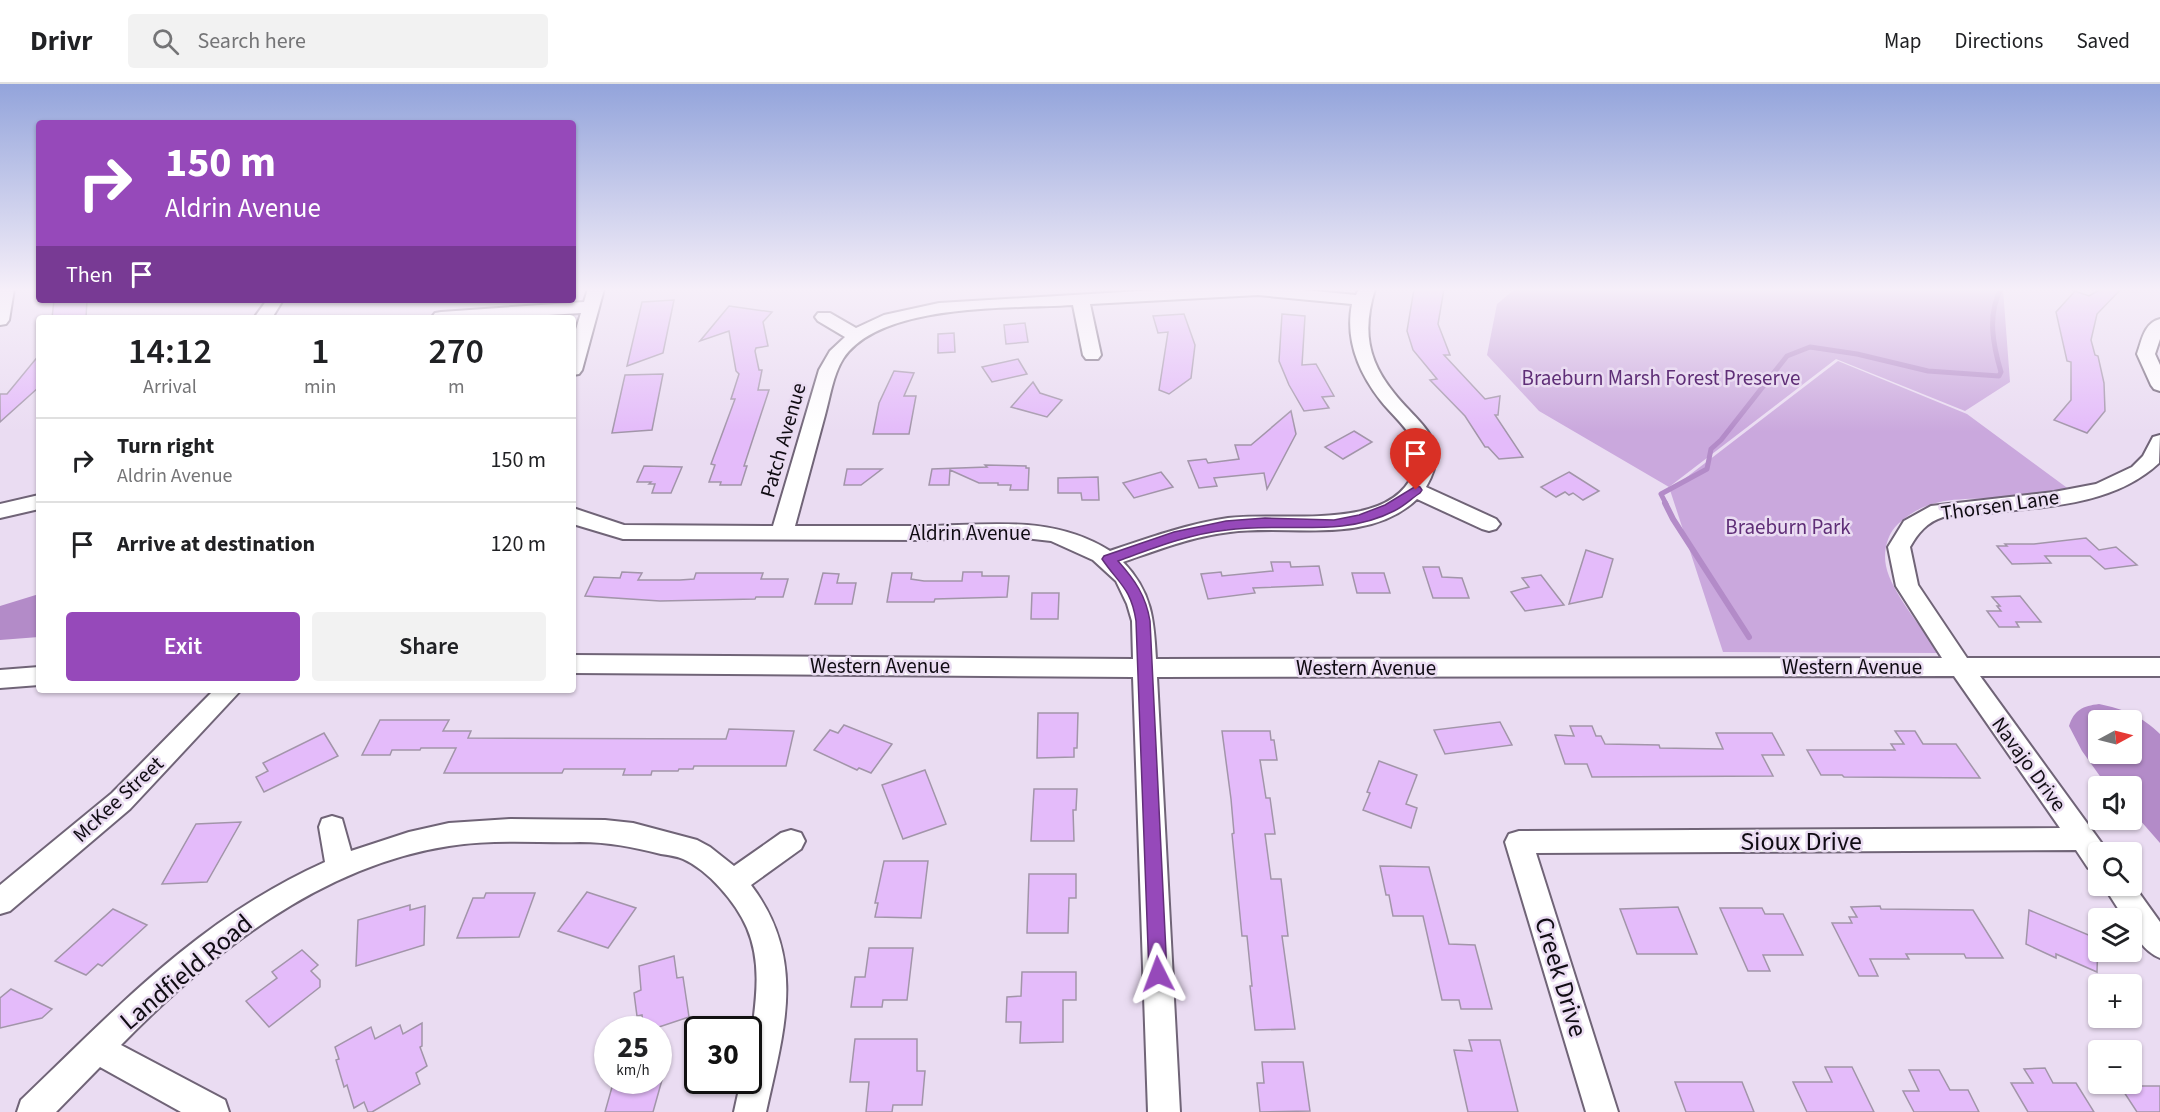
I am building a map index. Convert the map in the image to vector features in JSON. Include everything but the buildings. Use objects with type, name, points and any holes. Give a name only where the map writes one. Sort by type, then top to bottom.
[{"type":"street","points":[[576,358],[582,337]]},
{"type":"street","name":"Patch Avenue","points":[[782,533],[828,370],[834,356],[855,337]]},
{"type":"street","points":[[1088,337],[1092,354]]},
{"type":"street","points":[[1164,1112],[1140,602],[1109,559],[1178,535],[1226,525],[1265,522],[1334,524],[1361,519],[1390,508],[1416,490],[1427,456],[1424,439],[1412,422],[1388,398],[1373,376],[1358,337]]},
{"type":"street","points":[[2152,337],[2146,354],[2160,385]]},
{"type":"street","name":"Thorsen Lane","points":[[1960,667],[1906,586],[1899,547],[1911,526],[1938,511],[2054,499],[2102,489],[2139,471],[2152,459],[2160,441]]},
{"type":"street","points":[[2139,471],[2160,480]]},
{"type":"street","points":[[1416,490],[1489,524]]},
{"type":"street","points":[[0,511],[36,503]]},
{"type":"street","name":"Aldrin Avenue","points":[[576,517],[623,532],[1030,531],[1072,541],[1109,559]]},
{"type":"street","name":"Western Avenue","points":[[576,664],[1144,668],[2160,667]]},
{"type":"street","name":"Navajo Drive","points":[[1960,667],[2088,845]]},
{"type":"street","points":[[0,679],[36,676]]},
{"type":"street","name":"McKee Street","points":[[0,902],[121,801],[226,693]]},
{"type":"street","points":[[332,827],[340,867]]},
{"type":"street","name":"Landfield Road","points":[[33,1112],[157,991],[197,955],[233,928],[274,901],[340,867],[411,842],[508,829],[624,833],[692,850],[735,884]]},
{"type":"street","points":[[750,1112],[772,996],[770,959],[762,926],[735,884],[791,842]]},
{"type":"street","name":"Sioux Drive","points":[[1519,842],[2088,849]]},
{"type":"street","name":"Creek Drive","points":[[1519,842],[1602,1112]]},
{"type":"street","points":[[2124,896],[2160,945]]},
{"type":"street","points":[[97,1049],[213,1112]]},
{"type":"green space","name":"Braeburn Marsh Forest Preserve","points":[[1491,337],[2007,337],[2010,382],[1965,411],[1836,359],[1669,487],[1539,411],[1487,355]]},
{"type":"green space","name":"Braeburn Park","points":[[1838,361],[1967,414],[2070,490],[2022,497],[1962,499],[1935,503],[1910,514],[1894,528],[1886,549],[1885,561],[1889,576],[1901,599],[1939,653],[1723,652],[1670,490]]},
{"type":"shaded area","points":[[36,595],[36,637],[0,640],[0,606]]},
{"type":"shaded area","points":[[2099,704],[2121,710],[2088,710],[2088,759],[2069,726],[2076,713]]},
{"type":"shaded area","points":[[2142,720],[2160,734],[2160,843],[2142,822],[2142,776],[2100,776],[2091,764],[2142,764]]},
{"type":"waterway","points":[[1666,504],[1661,494],[1707,469],[1711,449],[1721,440],[1787,356],[1810,347],[1857,354],[1928,371],[1999,376],[2001,372],[1994,337]]},
{"type":"waterway","points":[[1665,503],[1749,637]]},
{"type":"route","points":[[1158,974],[1143,621],[1140,602],[1130,584],[1109,559],[1178,535],[1226,525],[1265,522],[1334,524],[1361,519],[1390,508],[1416,490]]}]
